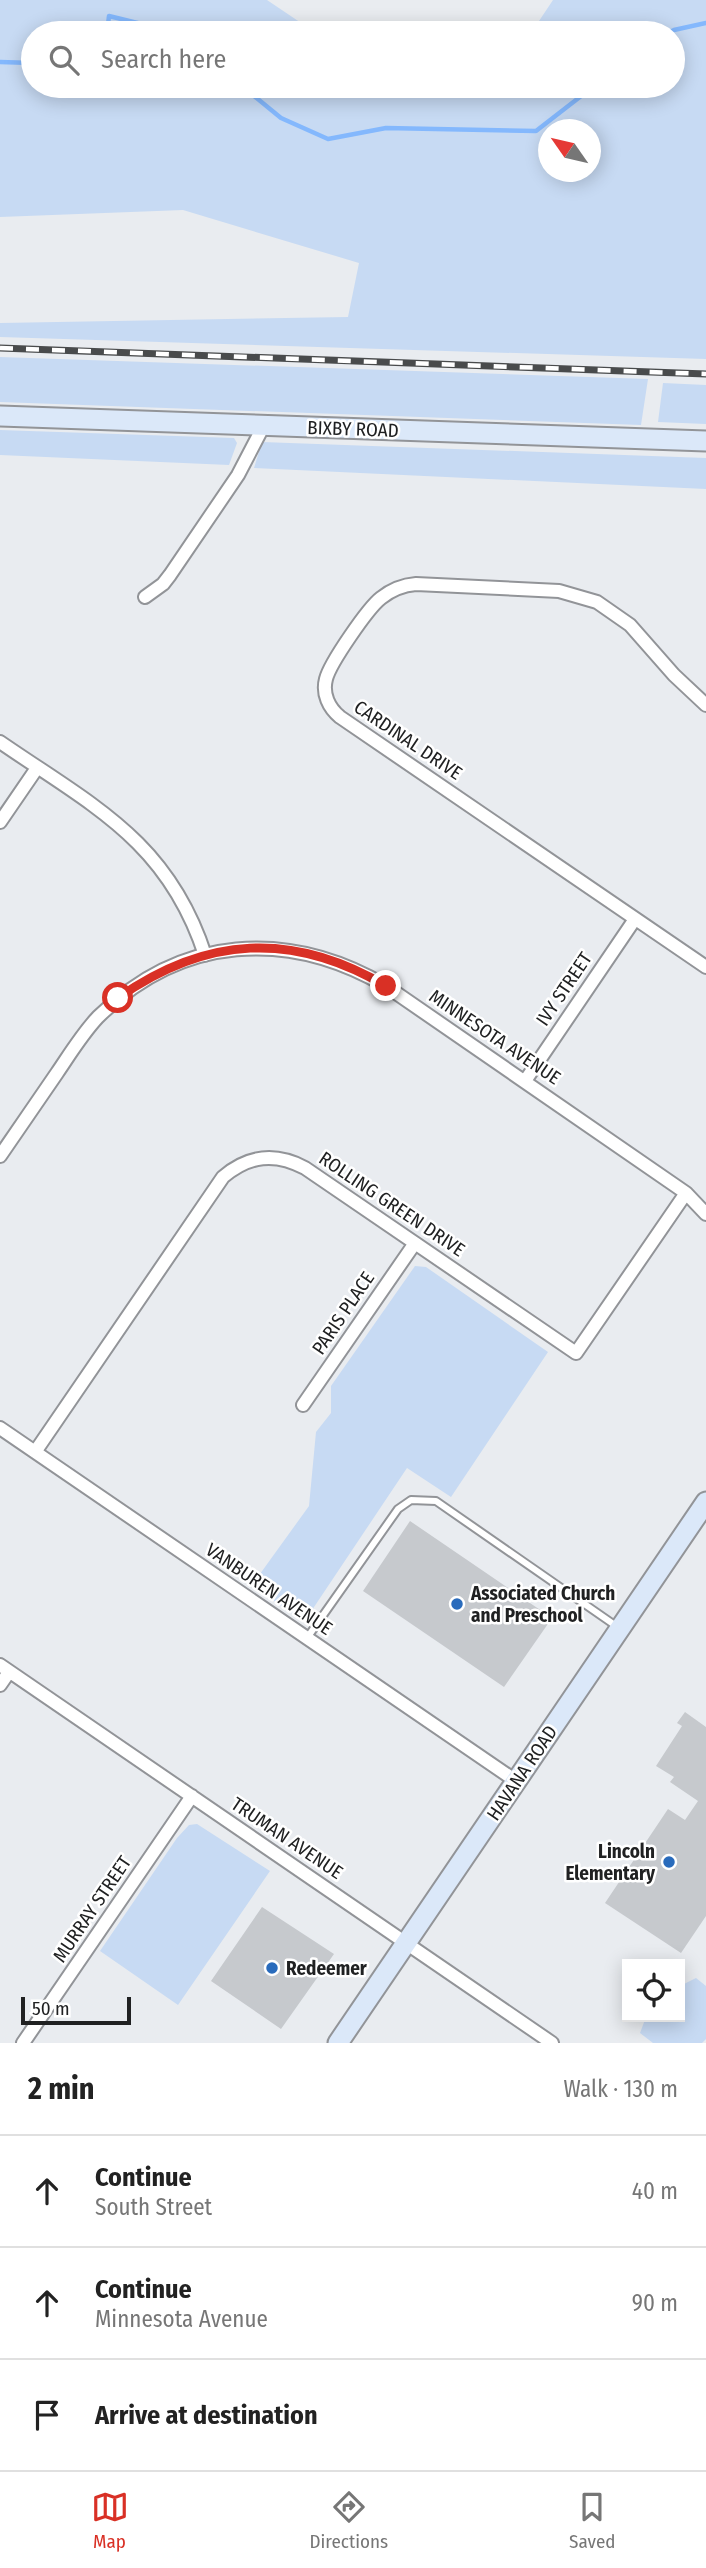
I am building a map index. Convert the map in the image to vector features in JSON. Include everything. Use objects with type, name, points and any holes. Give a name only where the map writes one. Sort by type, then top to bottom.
[{"type":"main road","name":"BIXBY ROAD","points":[[0,416],[706,441]]},
{"type":"main road","name":"HAVANA ROAD","points":[[338,2043],[706,1502]]},
{"type":"street","points":[[145,597],[163,584],[170,575],[238,475],[264,425]]},
{"type":"street","name":"CARDINAL DRIVE","points":[[706,705],[674,675],[630,625],[615,612],[588,598],[559,591],[416,584],[395,589],[371,608],[326,679],[325,691],[328,702],[340,717],[706,967]]},
{"type":"street","points":[[0,743],[132,835],[155,859],[187,908],[205,955]]},
{"type":"street","points":[[0,822],[37,768]]},
{"type":"street","name":"IVY STREET","points":[[524,1081],[635,919]]},
{"type":"street","name":"MINNESOTA AVENUE","points":[[0,1156],[97,1019],[118,998],[170,967],[205,955],[250,948],[273,948],[332,959],[386,986],[686,1193],[706,1214]]},
{"type":"street","name":"ROLLING GREEN DRIVE","points":[[35,1452],[223,1177],[235,1167],[264,1157],[279,1157],[293,1162],[576,1353],[686,1193]]},
{"type":"street","name":"PARIS PLACE","points":[[303,1405],[415,1243]]},
{"type":"street","name":"VANBUREN AVENUE","points":[[0,1428],[516,1781]]},
{"type":"street","points":[[0,1685],[5,1669]]},
{"type":"street","name":"TRUMAN AVENUE","points":[[5,1669],[552,2043]]},
{"type":"street","name":"MURRAY STREET","points":[[23,2043],[191,1796]]},
{"type":"lane","points":[[307,1638],[398,1510],[411,1500],[436,1501],[620,1629]]},
{"type":"shaded area","points":[[0,0],[267,0],[298,21],[21,21],[21,98],[685,98],[685,21],[539,21],[553,0],[706,0],[706,359],[0,337],[0,323],[348,317],[359,263],[183,210],[0,217]]},
{"type":"shaded area","points":[[0,357],[648,379],[641,425],[0,402]]},
{"type":"shaded area","points":[[663,383],[706,385],[706,424],[658,422]]},
{"type":"shaded area","points":[[0,430],[234,438],[237,443],[229,465],[0,455]]},
{"type":"shaded area","points":[[262,442],[706,458],[706,489],[254,468]]},
{"type":"shaded area","points":[[415,1266],[426,1267],[548,1352],[451,1497],[407,1468],[304,1622],[252,1585],[309,1506],[316,1432],[331,1413],[331,1386]]},
{"type":"shaded area","points":[[197,1824],[270,1871],[178,2005],[100,1951],[177,1838],[189,1825]]},
{"type":"shaded area","points":[[696,1978],[706,1986],[706,2039],[702,2043],[653,2043],[640,2033],[644,2022],[685,2022],[685,1984]]},
{"type":"building","name":"Associated Church and Preschool","points":[[410,1521],[552,1618],[504,1687],[363,1591]]},
{"type":"building","name":"Lincoln Elementary","points":[[685,1712],[706,1727],[706,1916],[681,1953],[605,1903],[668,1809],[685,1820],[698,1801],[670,1782],[674,1777],[656,1766],[682,1726],[677,1723]]},
{"type":"building","name":"Redeemer","points":[[262,1907],[334,1954],[281,2029],[211,1981]]},
{"type":"waterway","points":[[108,21],[109,16],[129,21]]},
{"type":"waterway","points":[[685,28],[706,23]]},
{"type":"waterway","points":[[0,62],[21,63]]},
{"type":"waterway","points":[[257,98],[281,118],[328,139],[386,128],[536,131],[579,98]]},
{"type":"railway","points":[[0,348],[706,374]]},
{"type":"place","name":"Associated Church and Preschool","points":[[457,1604]]},
{"type":"place","name":"Lincoln Elementary","points":[[669,1862]]},
{"type":"place","name":"Redeemer","points":[[272,1968]]},
{"type":"route","points":[[118,998],[143,981],[191,959],[250,948],[303,952],[332,959],[386,986]]}]
